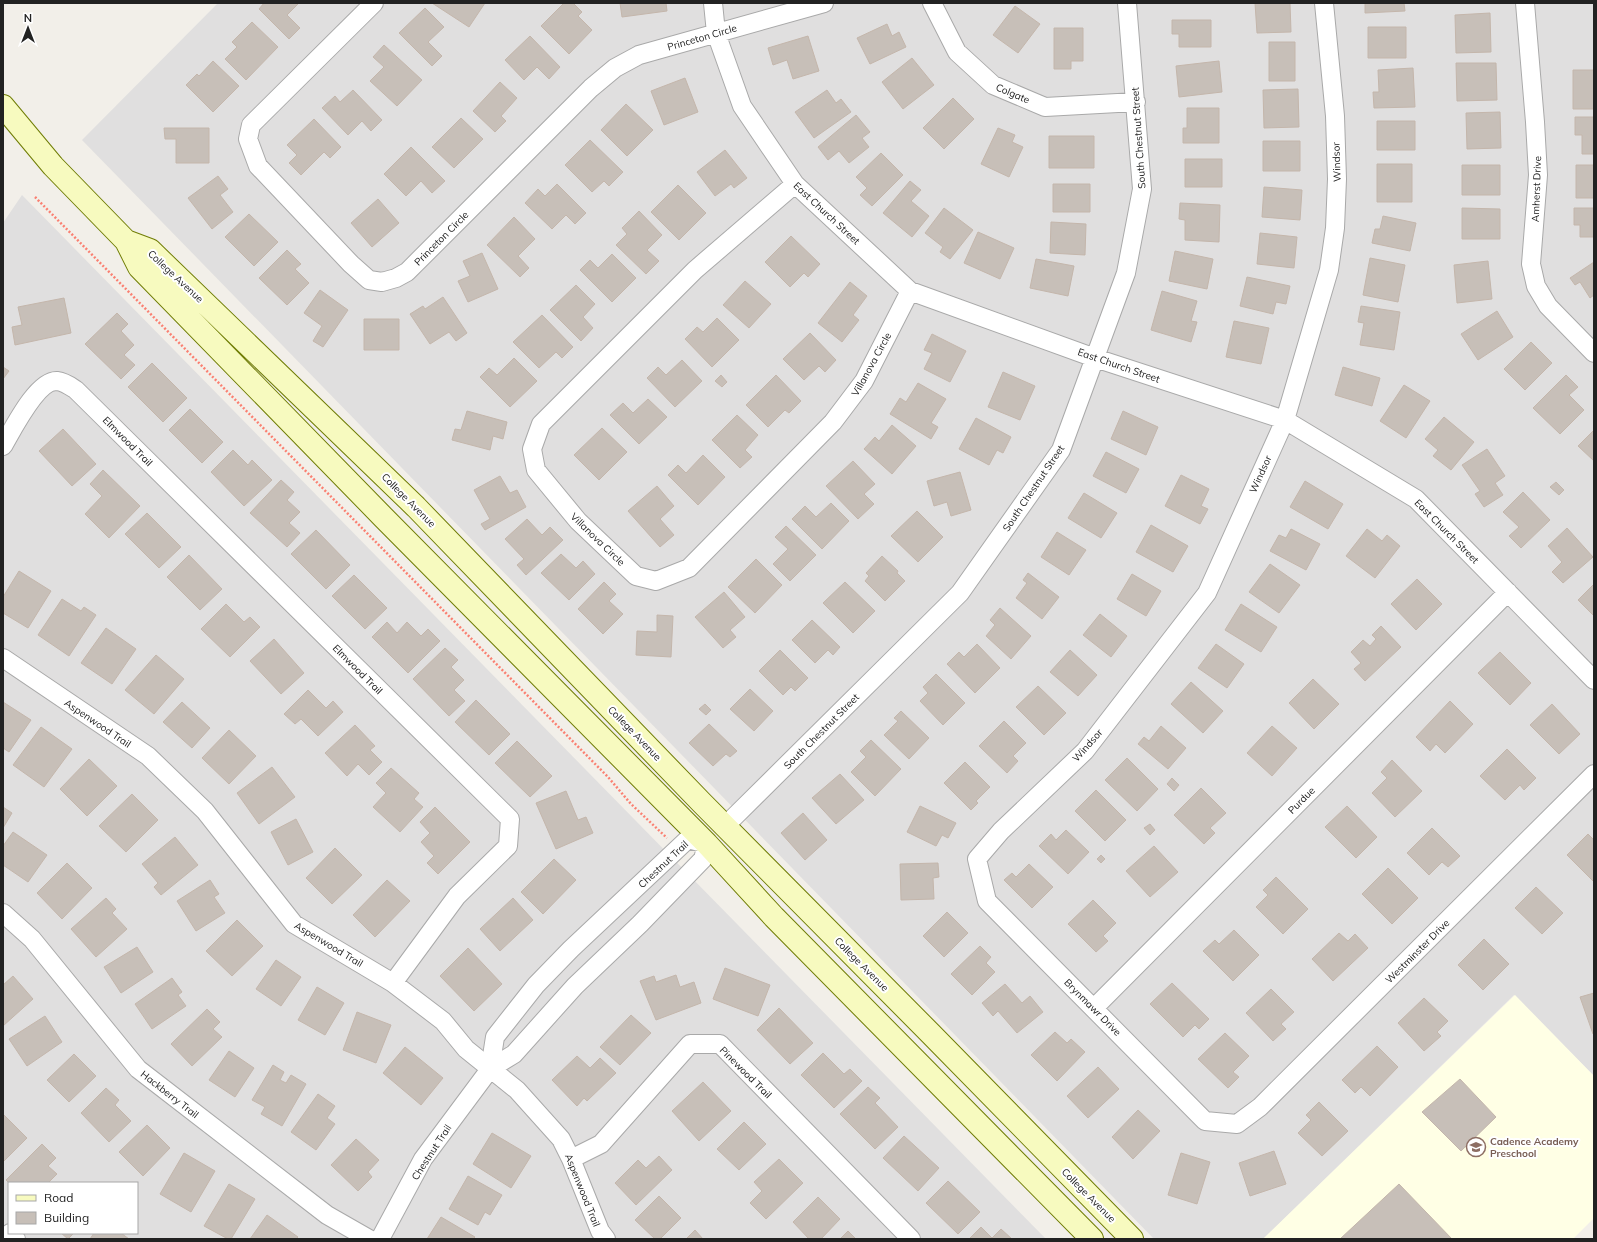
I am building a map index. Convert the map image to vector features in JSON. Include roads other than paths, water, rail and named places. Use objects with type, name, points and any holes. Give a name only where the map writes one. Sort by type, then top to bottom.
[{"type":"main road","name":"College Avenue","points":[[3,106],[53,166],[126,241],[140,267],[389,523],[707,844],[774,917],[1092,1239]]},
{"type":"main road","name":"College Avenue","points":[[126,241],[150,250],[411,502],[725,826],[1132,1239]]},
{"type":"main road","points":[[707,844],[725,826]]},
{"type":"street","name":"Princeton Circle","points":[[374,3],[251,125],[248,139],[258,166],[351,264],[369,280],[382,282],[396,278],[407,272],[591,88],[614,68],[639,55],[824,3]]},
{"type":"street","name":"East Church Street","points":[[713,3],[716,33],[742,106],[794,184],[910,291],[1095,358],[1285,420],[1416,499],[1594,680]]},
{"type":"street","name":"Colgate","points":[[932,3],[957,52],[993,85],[1045,107],[1136,102]]},
{"type":"street","name":"South Chestnut Street","points":[[725,826],[960,593],[1061,450],[1126,273],[1142,189],[1127,3]]},
{"type":"street","name":"Windsor","points":[[976,859],[1001,831],[1085,751],[1207,593],[1285,420],[1329,270],[1335,228],[1338,179],[1335,116],[1324,3]]},
{"type":"street","name":"Amherst Drive","points":[[1525,3],[1538,175],[1531,264],[1536,286],[1548,306],[1594,353]]},
{"type":"street","name":"Villanova Circle","points":[[794,184],[695,270],[540,424],[532,449],[536,470],[578,521],[636,576],[656,581],[689,568],[837,417],[864,381],[910,291]]},
{"type":"street","name":"Elmwood Trail","points":[[3,446],[35,394],[46,385],[56,381],[66,383],[76,390],[510,819],[508,846],[457,896],[393,983]]},
{"type":"street","name":"Purdue","points":[[1094,1008],[1508,592]]},
{"type":"street","name":"Aspenwood Trail","points":[[3,658],[148,756],[205,811],[294,924],[393,983],[443,1021],[466,1049],[516,1090],[561,1139],[572,1159],[600,1232],[606,1239]]},
{"type":"street","name":"Westminster Drive","points":[[1238,1124],[1260,1107],[1594,774]]},
{"type":"street","name":"Chestnut Trail","points":[[380,1239],[423,1159],[490,1069],[514,1054],[575,986],[640,924],[703,859],[707,844],[688,839],[571,949],[536,985],[495,1036],[490,1069]]},
{"type":"street","name":"Brynmawr Drive","points":[[976,859],[987,901],[1205,1121],[1238,1124]]},
{"type":"street","name":"Hackberry Trail","points":[[3,913],[32,939],[138,1069],[327,1214],[369,1239]]},
{"type":"street","name":"Pinewood Trail","points":[[572,1159],[601,1144],[690,1044],[720,1044],[910,1239]]},
{"type":"place","name":"Cadence Academy Preschool","points":[[1476,1147]]}]
